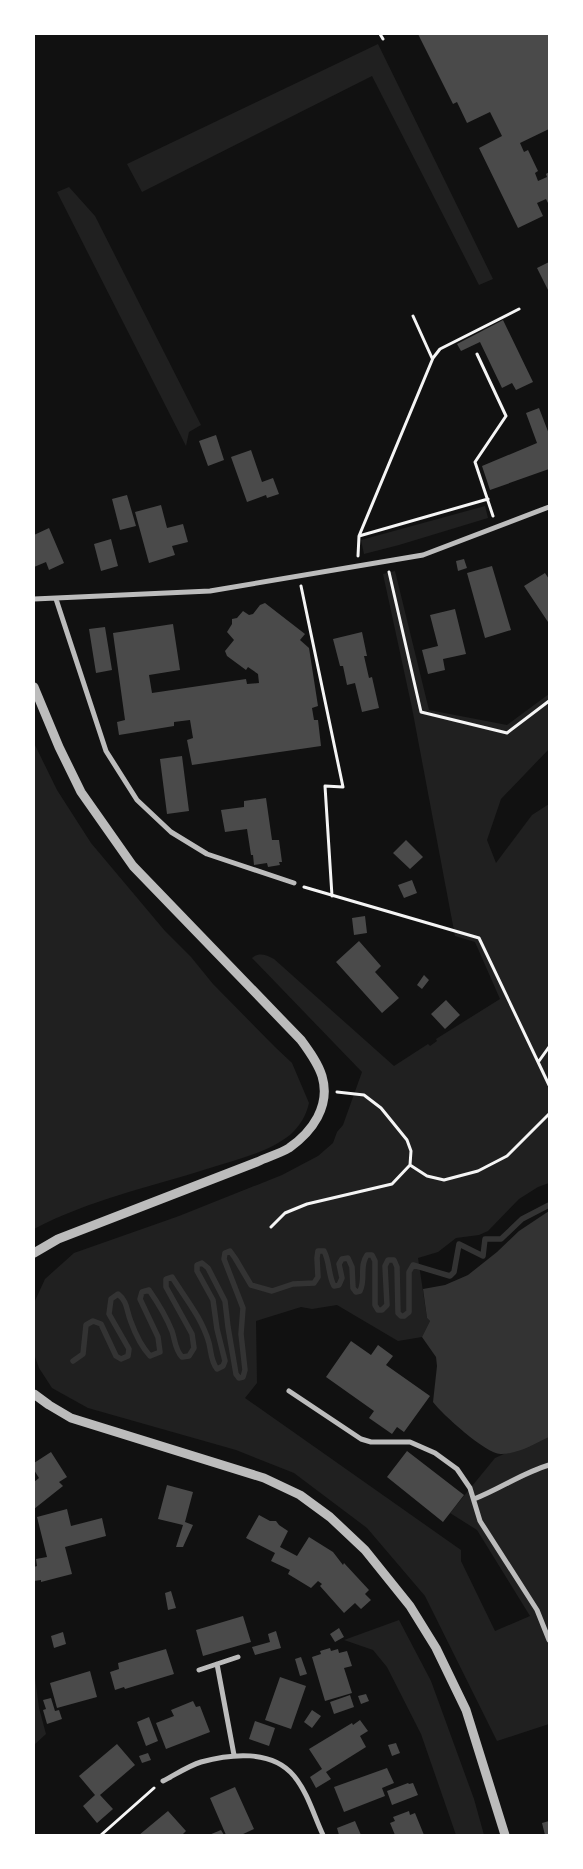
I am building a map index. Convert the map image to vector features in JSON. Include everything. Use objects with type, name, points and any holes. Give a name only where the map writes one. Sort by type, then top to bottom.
[{"type":"street","points":[[34,599],[210,592],[360,566],[423,554],[549,507]]},
{"type":"street","points":[[56,599],[106,751],[137,800],[171,832],[207,854],[294,883]]},
{"type":"street","points":[[34,687],[59,748],[81,792],[133,866],[301,1040],[322,1076],[324,1091],[317,1121],[306,1134],[288,1148],[257,1162],[58,1239],[34,1253]]},
{"type":"street","points":[[289,1391],[361,1439],[371,1442],[410,1442],[434,1453],[457,1469],[470,1488],[480,1521],[537,1610],[549,1640]]},
{"type":"street","points":[[34,1394],[49,1406],[71,1418],[264,1478],[300,1495],[330,1517],[365,1550],[410,1606],[436,1648],[466,1710],[505,1835]]},
{"type":"street","points":[[474,1499],[495,1491],[528,1471],[549,1465]]},
{"type":"street","points":[[200,1670],[238,1657]]},
{"type":"street","points":[[217,1664],[234,1755]]},
{"type":"street","points":[[162,1781],[199,1762],[234,1755],[265,1759],[278,1764],[294,1775],[305,1793],[322,1835]]},
{"type":"path","points":[[380,34],[383,39]]},
{"type":"path","points":[[360,566],[358,552],[359,536],[433,358],[440,349],[519,309]]},
{"type":"path","points":[[413,316],[433,358]]},
{"type":"path","points":[[477,354],[506,416],[475,462],[497,526]]},
{"type":"path","points":[[359,536],[488,499]]},
{"type":"path","points":[[386,561],[422,712],[506,733],[549,701]]},
{"type":"path","points":[[299,576],[343,787],[325,786],[332,896]]},
{"type":"path","points":[[294,883],[332,896],[479,938],[549,1085]]},
{"type":"path","points":[[539,1061],[549,1047]]},
{"type":"path","points":[[271,1227],[285,1214],[306,1204],[392,1184],[410,1165],[411,1151],[407,1140],[380,1108],[364,1095],[324,1091]]},
{"type":"path","points":[[410,1165],[428,1176],[444,1180],[478,1171],[506,1156],[549,1114]]},
{"type":"path","points":[[101,1835],[162,1781]]},
{"type":"shaded area","points":[[378,44],[493,279],[479,285],[372,76],[142,192],[127,164]]},
{"type":"shaded area","points":[[69,187],[95,216],[201,425],[189,432],[186,446],[57,192]]},
{"type":"shaded area","points":[[485,506],[488,518],[364,554],[361,540]]},
{"type":"shaded area","points":[[395,571],[429,710],[507,725],[549,694],[549,749],[501,799],[487,840],[496,863],[532,815],[549,804],[549,1183],[538,1187],[519,1199],[488,1231],[479,1235],[456,1238],[438,1252],[418,1258],[427,1318],[430,1321],[422,1337],[398,1341],[337,1305],[312,1309],[301,1307],[256,1321],[257,1383],[245,1398],[461,1550],[461,1561],[495,1631],[530,1616],[477,1530],[450,1513],[495,1458],[549,1434],[549,1724],[497,1741],[425,1596],[367,1528],[294,1473],[236,1450],[88,1408],[52,1388],[39,1368],[34,1354],[34,1303],[45,1279],[74,1253],[179,1216],[282,1175],[318,1156],[333,1143],[337,1132],[343,1125],[362,1072],[252,958],[265,955],[274,959],[394,1066],[428,1044],[430,1046],[437,1041],[436,1039],[500,999],[475,942],[455,936],[412,708],[383,574]]},
{"type":"shaded area","points":[[34,743],[57,790],[91,843],[165,931],[191,957],[213,984],[292,1063],[309,1103],[297,1128],[281,1141],[262,1151],[98,1202],[34,1229]]},
{"type":"shaded area","points":[[549,1211],[549,1437],[507,1454],[494,1453],[455,1424],[433,1402],[437,1366],[436,1357],[422,1337],[430,1321],[427,1318],[423,1289],[445,1285],[468,1275],[497,1252],[519,1231]]},
{"type":"shaded area","points":[[399,1620],[431,1681],[474,1799],[484,1835],[456,1835],[421,1734],[387,1667],[373,1650],[344,1640]]},
{"type":"shaded area","points":[[34,1670],[39,1708],[46,1734],[34,1745]]},
{"type":"building","points":[[418,34],[549,34],[549,129],[520,143],[524,152],[528,150],[538,171],[535,173],[538,181],[547,177],[546,174],[549,172],[549,205],[546,199],[537,203],[543,216],[518,228],[479,148],[502,136],[490,112],[467,123],[457,102],[453,104]]},
{"type":"building","points":[[549,262],[549,292],[537,268]]},
{"type":"building","points":[[503,320],[533,382],[516,390],[512,383],[502,388],[480,342],[461,351],[457,344]]},
{"type":"building","points":[[539,408],[549,434],[549,469],[490,490],[482,466],[537,443],[526,413]]},
{"type":"building","points":[[216,435],[224,460],[208,466],[199,441]]},
{"type":"building","points":[[251,450],[262,482],[273,478],[279,494],[267,498],[266,495],[247,502],[231,457]]},
{"type":"building","points":[[127,495],[136,526],[120,530],[112,499]]},
{"type":"building","points":[[161,505],[167,528],[183,524],[188,542],[172,546],[175,555],[149,563],[135,512]]},
{"type":"building","points":[[49,528],[64,563],[49,570],[46,562],[34,567],[34,535]]},
{"type":"building","points":[[111,539],[118,566],[101,571],[94,544]]},
{"type":"building","points":[[464,559],[467,568],[458,571],[456,561]]},
{"type":"building","points":[[492,566],[511,630],[485,638],[467,573]]},
{"type":"building","points":[[545,573],[549,579],[548,622],[524,586]]},
{"type":"building","points":[[265,603],[305,634],[300,640],[309,648],[318,706],[312,708],[314,720],[318,720],[321,746],[192,765],[187,740],[193,738],[190,720],[174,722],[174,726],[119,735],[117,722],[125,720],[113,633],[173,624],[180,670],[149,675],[152,693],[246,679],[247,684],[259,683],[258,674],[248,667],[246,670],[227,656],[225,651],[234,640],[227,632],[232,624],[232,619],[237,618],[243,611],[249,615],[253,614],[260,605]]},
{"type":"building","points":[[455,609],[466,654],[443,659],[445,670],[428,674],[422,650],[438,646],[430,615]]},
{"type":"building","points":[[105,627],[112,670],[96,673],[89,629]]},
{"type":"building","points":[[362,632],[367,656],[364,656],[369,678],[372,677],[379,708],[362,712],[355,683],[347,685],[343,666],[340,666],[333,639]]},
{"type":"building","points":[[182,756],[189,811],[167,814],[160,759]]},
{"type":"building","points":[[266,798],[272,840],[279,840],[282,862],[279,862],[280,865],[268,867],[267,863],[254,865],[247,829],[225,832],[221,810],[244,807],[244,801]]},
{"type":"building","points":[[406,840],[423,857],[410,869],[393,853]]},
{"type":"building","points":[[412,880],[417,893],[404,898],[398,885]]},
{"type":"building","points":[[365,916],[367,933],[354,935],[352,918]]},
{"type":"building","points":[[359,941],[381,966],[375,972],[399,998],[382,1013],[336,962]]},
{"type":"building","points":[[424,975],[429,980],[422,989],[417,985]]},
{"type":"building","points":[[446,1000],[460,1015],[445,1029],[431,1014]]},
{"type":"building","points":[[351,1341],[371,1355],[378,1345],[393,1356],[386,1365],[430,1396],[404,1432],[397,1427],[392,1434],[369,1418],[374,1411],[326,1377]]},
{"type":"building","points":[[407,1451],[464,1495],[443,1522],[387,1477]]},
{"type":"building","points":[[51,1452],[67,1477],[59,1482],[63,1486],[34,1509],[34,1482],[39,1478],[34,1470],[34,1463]]},
{"type":"building","points":[[167,1485],[193,1492],[185,1522],[193,1525],[183,1547],[176,1547],[183,1525],[158,1519]]},
{"type":"building","points":[[67,1509],[71,1526],[102,1518],[106,1536],[65,1547],[72,1574],[41,1582],[41,1580],[34,1581],[34,1567],[37,1566],[36,1559],[47,1557],[37,1517]]},
{"type":"building","points":[[259,1515],[270,1521],[276,1521],[288,1531],[280,1547],[297,1556],[309,1537],[333,1552],[343,1565],[344,1563],[369,1590],[365,1594],[371,1600],[361,1609],[355,1603],[344,1613],[320,1586],[322,1584],[318,1581],[311,1588],[288,1574],[290,1570],[271,1561],[275,1553],[246,1538]]},
{"type":"building","points":[[171,1591],[176,1608],[168,1610],[165,1593]]},
{"type":"building","points":[[243,1616],[251,1642],[203,1656],[196,1630]]},
{"type":"building","points":[[339,1628],[344,1637],[335,1642],[330,1634]]},
{"type":"building","points":[[276,1631],[281,1648],[255,1655],[252,1647],[270,1642],[268,1634]]},
{"type":"building","points":[[63,1632],[66,1644],[54,1648],[51,1636]]},
{"type":"building","points":[[330,1648],[331,1651],[338,1649],[339,1653],[347,1651],[352,1666],[344,1668],[352,1693],[325,1701],[312,1657],[321,1654],[320,1651]]},
{"type":"building","points":[[166,1649],[174,1674],[125,1689],[124,1687],[115,1690],[110,1672],[119,1669],[118,1663]]},
{"type":"building","points":[[301,1657],[307,1674],[300,1676],[295,1659]]},
{"type":"building","points":[[90,1671],[97,1697],[57,1708],[50,1683]]},
{"type":"building","points":[[280,1677],[306,1686],[291,1729],[265,1720]]},
{"type":"building","points":[[366,1694],[369,1701],[361,1704],[358,1696]]},
{"type":"building","points":[[350,1695],[354,1707],[334,1714],[330,1702]]},
{"type":"building","points":[[51,1698],[55,1711],[59,1710],[62,1719],[47,1724],[43,1710],[46,1709],[43,1700]]},
{"type":"building","points":[[193,1701],[196,1707],[200,1706],[210,1732],[166,1749],[156,1723],[174,1716],[171,1710]]},
{"type":"building","points":[[312,1710],[321,1716],[312,1728],[304,1722]]},
{"type":"building","points":[[149,1717],[158,1741],[146,1746],[137,1722]]},
{"type":"building","points":[[360,1720],[368,1731],[360,1736],[366,1747],[326,1772],[331,1779],[316,1788],[310,1777],[322,1769],[309,1749]]},
{"type":"building","points":[[255,1721],[275,1728],[269,1746],[249,1739]]},
{"type":"building","points":[[396,1743],[400,1753],[392,1756],[388,1745]]},
{"type":"building","points":[[117,1744],[135,1765],[100,1795],[113,1809],[97,1823],[83,1806],[95,1795],[79,1776]]},
{"type":"building","points":[[148,1753],[151,1760],[142,1763],[139,1756]]},
{"type":"building","points":[[387,1768],[394,1783],[382,1788],[385,1796],[344,1812],[334,1787]]},
{"type":"building","points":[[413,1783],[418,1795],[392,1805],[387,1791]]},
{"type":"building","points":[[235,1787],[254,1829],[241,1835],[226,1835],[210,1798]]},
{"type":"building","points":[[168,1811],[186,1831],[182,1835],[139,1835]]},
{"type":"building","points":[[409,1811],[410,1815],[415,1813],[424,1835],[395,1835],[390,1823],[395,1821],[393,1817]]},
{"type":"building","points":[[355,1821],[361,1835],[339,1835],[337,1828]]},
{"type":"building","points":[[549,1821],[549,1835],[545,1835],[542,1823]]},
{"type":"building","points":[[221,1830],[224,1835],[209,1835]]},
{"type":"waterway","points":[[73,1361],[83,1354],[86,1325],[93,1321],[101,1324],[116,1356],[121,1359],[128,1356],[129,1349],[109,1314],[111,1299],[118,1294],[125,1303],[129,1318],[147,1352],[150,1356],[160,1352],[158,1337],[140,1299],[142,1292],[149,1290],[167,1320],[180,1354],[182,1357],[189,1356],[194,1348],[192,1334],[166,1287],[166,1279],[172,1277],[202,1325],[215,1366],[217,1369],[223,1366],[225,1361],[217,1329],[213,1300],[197,1271],[197,1265],[202,1263],[208,1268],[225,1301],[236,1374],[239,1378],[243,1377],[245,1370],[241,1334],[243,1308],[224,1259],[225,1253],[230,1251],[251,1285],[272,1291],[293,1284],[314,1283],[318,1277],[318,1251],[324,1251],[334,1286],[339,1285],[342,1278],[339,1264],[342,1259],[348,1258],[352,1267],[353,1288],[356,1292],[360,1291],[363,1264],[367,1255],[372,1255],[375,1261],[375,1305],[378,1310],[382,1310],[387,1305],[385,1266],[388,1260],[394,1260],[397,1267],[398,1313],[404,1316],[409,1312],[409,1272],[413,1265],[450,1276],[454,1272],[459,1244],[483,1256],[485,1239],[501,1239],[522,1219],[549,1205]]}]
